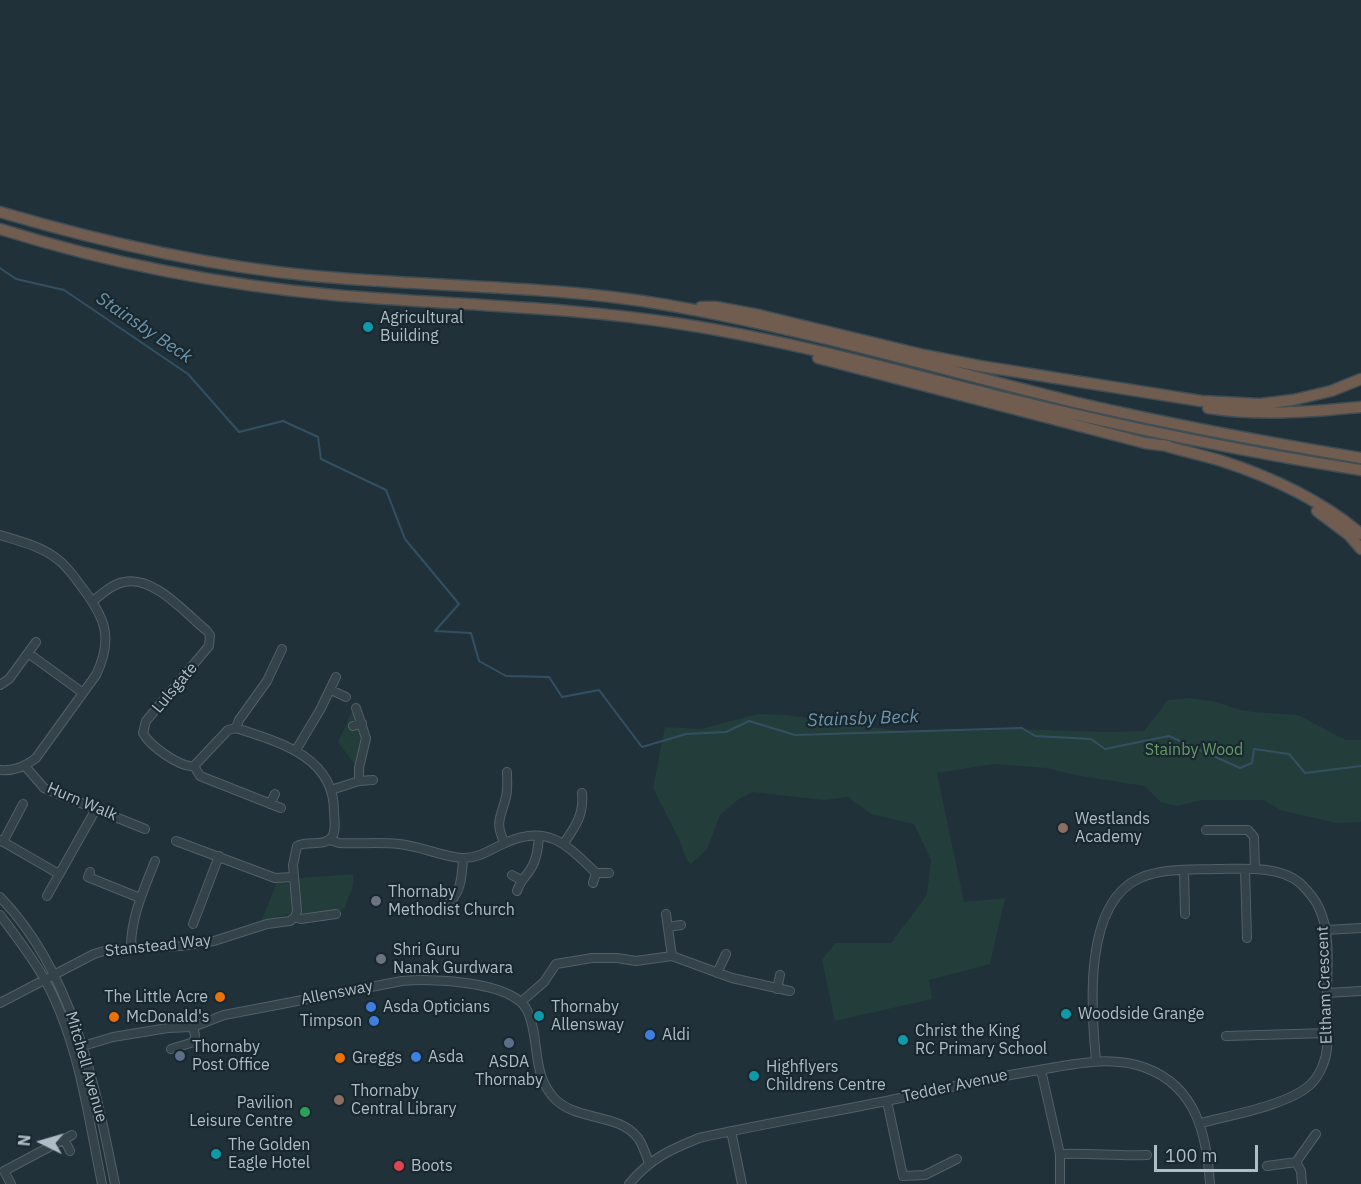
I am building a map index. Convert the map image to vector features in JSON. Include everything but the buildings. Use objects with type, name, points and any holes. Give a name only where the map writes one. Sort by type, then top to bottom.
[{"type":"highway","points":[[0,212],[111,241],[241,267],[357,280],[583,294],[668,305],[757,322],[1165,422],[1361,458]]},
{"type":"highway","points":[[0,229],[41,242],[143,266],[264,287],[390,299],[561,309],[625,316],[731,333],[831,354],[1057,410],[1251,452],[1361,470]]},
{"type":"highway","points":[[668,305],[716,307],[759,315],[924,355],[1201,401],[1260,404],[1293,400],[1331,391],[1361,379]]},
{"type":"highway","points":[[731,333],[830,362],[1145,443],[1168,446]]},
{"type":"highway","points":[[1114,387],[1179,403],[1227,411],[1289,413],[1361,407]]},
{"type":"highway","points":[[1057,410],[1090,423],[1230,464],[1291,489],[1344,520],[1361,534]]},
{"type":"highway","points":[[1230,464],[1328,518],[1361,549]]},
{"type":"street","points":[[0,535],[42,549],[57,558],[93,601],[101,616],[106,636],[103,661],[96,675],[36,758],[17,769],[0,770]]},
{"type":"street","name":"Lulsgate","points":[[93,601],[113,586],[138,581],[161,592],[206,630],[210,635],[209,646],[143,727],[143,733],[146,740],[182,765],[194,766],[200,776],[280,808]]},
{"type":"street","points":[[0,685],[9,679],[36,642]]},
{"type":"street","points":[[236,728],[239,720],[267,681],[274,656],[282,649]]},
{"type":"street","points":[[28,653],[83,693]]},
{"type":"street","points":[[296,750],[331,690],[336,677]]},
{"type":"street","points":[[331,690],[346,697]]},
{"type":"street","points":[[356,708],[366,738],[359,781]]},
{"type":"street","points":[[353,726],[362,723]]},
{"type":"street","points":[[194,766],[228,730],[236,728],[296,750],[308,758],[321,772],[331,790],[334,802],[334,834],[330,840]]},
{"type":"street","name":"Hurn Walk","points":[[25,766],[44,788],[145,829]]},
{"type":"street","points":[[504,843],[498,831],[499,816],[508,787],[507,772]]},
{"type":"street","points":[[331,790],[359,781],[373,780]]},
{"type":"street","points":[[497,786],[508,787]]},
{"type":"street","points":[[564,843],[578,823],[583,806],[582,793]]},
{"type":"street","points":[[270,804],[275,794]]},
{"type":"street","points":[[23,804],[2,841],[59,874]]},
{"type":"street","points":[[47,896],[96,809]]},
{"type":"street","points":[[1206,830],[1248,830],[1252,833],[1255,869]]},
{"type":"street","points":[[296,917],[293,865],[297,846],[302,843],[321,843],[330,840],[339,843],[399,844],[464,858],[491,852],[504,843],[525,836],[539,836],[564,843],[596,873],[609,873]]},
{"type":"street","points":[[517,891],[521,880],[530,870],[537,856],[539,836]]},
{"type":"street","points":[[176,841],[275,878],[293,877]]},
{"type":"street","points":[[193,924],[219,856]]},
{"type":"street","points":[[444,907],[457,903],[464,858]]},
{"type":"street","points":[[131,947],[131,929],[140,898],[155,861]]},
{"type":"street","points":[[1245,869],[1247,938]]},
{"type":"street","name":"Eltham Crescent","points":[[1096,1060],[1092,1025],[1093,986],[1100,926],[1109,906],[1125,886],[1141,877],[1159,872],[1184,870],[1255,869],[1271,871],[1297,881],[1309,892],[1320,908],[1326,930],[1328,1033],[1323,1065],[1312,1083],[1296,1096],[1201,1123]]},
{"type":"street","points":[[1184,870],[1185,914]]},
{"type":"street","points":[[90,872],[88,878],[140,898]]},
{"type":"street","points":[[593,883],[596,873]]},
{"type":"street","points":[[512,875],[521,880]]},
{"type":"street","name":"Mitchell Avenue","points":[[0,897],[16,913],[53,975],[70,1010],[83,1046],[115,1184]]},
{"type":"street","name":"Stanstead Way","points":[[0,1003],[94,954],[111,949],[171,947],[214,940],[267,924],[290,921],[296,917],[301,920],[336,914]]},
{"type":"street","points":[[666,914],[672,956]]},
{"type":"street","name":"Mitchell Avenue","points":[[0,915],[44,979],[73,1049],[102,1184]]},
{"type":"street","points":[[668,927],[681,925]]},
{"type":"street","points":[[1326,930],[1361,928]]},
{"type":"street","points":[[717,973],[726,954]]},
{"type":"street","points":[[649,1163],[639,1139],[633,1133],[611,1122],[572,1110],[562,1105],[549,1092],[540,1073],[530,1020],[521,1002],[544,982],[556,964],[592,958],[636,961],[672,956],[732,978],[790,991]]},
{"type":"street","points":[[777,989],[780,975]]},
{"type":"street","name":"Allensway","points":[[73,1049],[113,1037],[193,1026],[224,1015],[420,979],[446,980],[498,990],[521,1002]]},
{"type":"street","points":[[1327,993],[1361,991]]},
{"type":"street","points":[[171,1049],[194,1042],[193,1026]]},
{"type":"street","points":[[1226,1036],[1328,1033]]},
{"type":"street","name":"Tedder Avenue","points":[[629,1184],[649,1163],[673,1148],[699,1138],[999,1077],[1096,1060],[1120,1062],[1146,1068],[1168,1079],[1182,1093],[1201,1123]]},
{"type":"street","points":[[1041,1070],[1059,1154],[1059,1184]]},
{"type":"street","points":[[887,1101],[904,1180],[926,1175],[957,1159]]},
{"type":"street","points":[[1201,1123],[1209,1163],[1210,1184]]},
{"type":"street","points":[[731,1131],[742,1184]]},
{"type":"street","points":[[1267,1166],[1296,1162],[1316,1134]]},
{"type":"street","points":[[11,1184],[4,1171],[68,1137],[70,1150]]},
{"type":"street","points":[[1059,1154],[1147,1155]]},
{"type":"street","points":[[1296,1162],[1301,1171],[1302,1184]]},
{"type":"green space","name":"Stainby Wood","points":[[1189,698],[1217,702],[1253,712],[1298,715],[1346,740],[1361,740],[1361,822],[1336,823],[1280,810],[1264,800],[1203,800],[1177,806],[1161,802],[1144,786],[1074,775],[1046,768],[994,764],[937,773],[964,902],[1005,898],[990,964],[929,980],[932,999],[835,1021],[822,960],[835,943],[891,943],[927,895],[931,860],[914,824],[871,814],[848,797],[824,800],[753,792],[739,799],[720,815],[707,849],[691,864],[686,859],[679,839],[653,788],[665,727],[701,729],[757,714],[787,715],[899,731],[1012,729],[1144,731],[1168,700]]},
{"type":"green space","points":[[352,711],[355,712],[357,720],[352,724],[353,730],[361,729],[363,733],[356,766],[338,742]]},
{"type":"green space","points":[[353,874],[352,888],[345,909],[307,915],[292,913],[261,922],[277,882],[288,884],[301,878]]},
{"type":"waterway","name":"Stainsby Beck","points":[[0,268],[16,279],[64,290],[188,374],[239,432],[283,421],[318,437],[321,459],[386,490],[405,539],[459,604],[435,631],[471,633],[479,661],[506,676],[549,677],[562,697],[599,690],[642,747],[686,734],[726,732],[749,721],[795,735],[1022,728],[1035,736],[1091,739],[1105,749],[1169,736],[1240,768],[1252,763],[1254,749],[1289,754],[1305,773],[1361,766]]},
{"type":"place","name":"Agricultural Building","points":[[368,327]]},
{"type":"place","name":"Westlands Academy","points":[[1063,828]]},
{"type":"place","name":"Thornaby Methodist Church","points":[[376,901]]},
{"type":"place","name":"Shri Guru Nanak Gurdwara","points":[[381,959]]},
{"type":"place","name":"The Little Acre","points":[[220,997]]},
{"type":"place","name":"Asda Opticians","points":[[371,1007]]},
{"type":"place","name":"Woodside Grange","points":[[1066,1014]]},
{"type":"place","name":"Thornaby Allensway","points":[[539,1016]]},
{"type":"place","name":"McDonald's","points":[[114,1017]]},
{"type":"place","name":"Timpson","points":[[374,1021]]},
{"type":"place","name":"Aldi","points":[[650,1035]]},
{"type":"place","name":"Christ the King RC Primary School","points":[[903,1040]]},
{"type":"place","name":"ASDA Thornaby","points":[[509,1043]]},
{"type":"place","name":"Thornaby Post Office","points":[[180,1056]]},
{"type":"place","name":"Asda","points":[[416,1057]]},
{"type":"place","name":"Greggs","points":[[340,1058]]},
{"type":"place","name":"Highflyers Childrens Centre","points":[[754,1076]]},
{"type":"place","name":"Thornaby Central Library","points":[[339,1100]]},
{"type":"place","name":"Pavilion Leisure Centre","points":[[305,1112]]},
{"type":"place","name":"The Golden Eagle Hotel","points":[[216,1154]]},
{"type":"place","name":"Boots","points":[[399,1166]]}]
